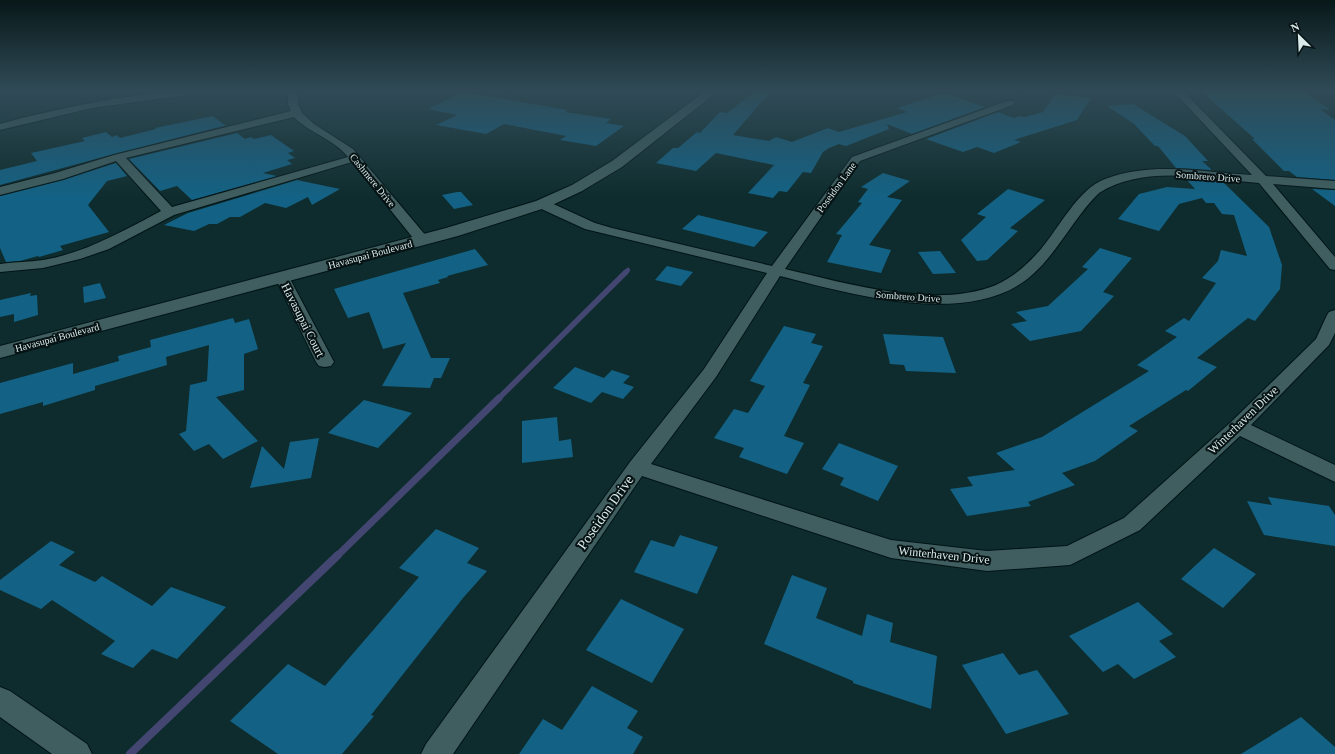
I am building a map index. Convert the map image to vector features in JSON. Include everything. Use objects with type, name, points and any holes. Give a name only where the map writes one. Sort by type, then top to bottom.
[{"type":"street","points":[[0,191],[59,176],[118,157],[239,127]]},
{"type":"street","name":"Cashmere Drive","points":[[312,127],[341,144],[355,158],[422,240]]},
{"type":"street","name":"Havasupai Boulevard","points":[[0,352],[422,240],[493,220],[542,204],[577,188],[617,164],[665,127]]},
{"type":"street","name":"Poseidon Lane","points":[[776,271],[856,159],[943,127]]},
{"type":"street","points":[[1213,127],[1264,180],[1335,266]]},
{"type":"street","points":[[118,157],[169,212]]},
{"type":"street","points":[[0,268],[43,264],[85,252],[108,244],[169,212],[355,158]]},
{"type":"street","name":"Sombrero Drive","points":[[542,204],[596,228],[887,296],[924,299],[968,296],[998,289],[1025,274],[1037,265],[1084,201],[1095,190],[1108,182],[1125,177],[1157,174],[1335,185]]},
{"type":"street","name":"Poseidon Drive","points":[[436,754],[637,467],[710,373],[776,271]]},
{"type":"street","name":"Havasupai Court","points":[[282,277],[325,362]]},
{"type":"street","name":"Winterhaven Drive","points":[[637,467],[891,549],[987,561],[1070,555],[1132,524],[1238,427],[1322,341],[1335,315]]},
{"type":"street","points":[[1238,427],[1335,474]]},
{"type":"street","points":[[0,700],[77,754]]},
{"type":"building","points":[[218,127],[0,185],[0,170],[37,161],[31,153],[85,141],[82,138],[106,132],[112,137],[117,135],[120,138],[156,129],[155,128]]},
{"type":"building","points":[[448,127],[498,127],[486,134]]},
{"type":"building","points":[[520,127],[622,127],[596,146],[560,140],[566,136]]},
{"type":"building","points":[[706,127],[740,127],[733,135],[769,141],[776,137],[792,142],[828,128],[839,132],[855,127],[888,127],[889,129],[846,146],[839,144],[829,148],[823,152],[811,173],[803,172],[787,192],[779,191],[773,198],[748,193],[774,165],[716,153],[696,171],[656,163],[673,148],[678,148],[697,132],[700,133]]},
{"type":"building","points":[[895,127],[930,127],[912,134]]},
{"type":"building","points":[[958,127],[1054,127],[1014,140],[1021,142],[994,153],[977,147],[963,152],[926,139]]},
{"type":"building","points":[[1137,127],[1171,127],[1185,136],[1208,161],[1202,161],[1212,170],[1176,168],[1158,146],[1155,146]]},
{"type":"building","points":[[1242,127],[1335,127],[1335,180],[1297,177],[1289,171],[1284,171],[1252,139],[1255,139]]},
{"type":"building","points":[[237,133],[245,139],[251,137],[254,139],[271,135],[294,151],[288,153],[295,158],[287,160],[292,164],[263,173],[277,176],[192,200],[177,186],[160,191],[129,159]]},
{"type":"building","points":[[116,163],[127,176],[107,181],[88,205],[109,232],[60,246],[63,250],[39,257],[6,262],[0,248],[0,196],[63,180]]},
{"type":"building","points":[[883,173],[910,181],[887,197],[902,200],[869,245],[891,250],[881,273],[827,262],[842,235],[836,234],[862,203],[858,202],[868,189],[861,187]]},
{"type":"building","points":[[1185,178],[1222,181],[1269,227],[1282,265],[1280,289],[1255,321],[1248,318],[1197,358],[1217,367],[1188,391],[1186,390],[1129,426],[1138,431],[1095,461],[1062,473],[1075,485],[1028,502],[1031,506],[967,516],[950,489],[973,486],[967,477],[1015,470],[996,453],[1042,437],[1149,371],[1137,365],[1177,337],[1165,331],[1184,318],[1189,321],[1216,283],[1202,278],[1218,261],[1221,250],[1247,256],[1234,215],[1222,214],[1214,203],[1206,203],[1202,198],[1179,204],[1159,231],[1118,219],[1139,194],[1167,187],[1195,189]]},
{"type":"building","points":[[297,180],[340,189],[312,205],[308,197],[286,208],[265,203],[240,217],[230,217],[217,224],[209,224],[194,231],[164,225],[188,213]]},
{"type":"building","points":[[1008,189],[1045,200],[1010,228],[1018,231],[987,260],[977,261],[961,240],[986,217],[977,214]]},
{"type":"building","points":[[1312,189],[1335,190],[1335,206]]},
{"type":"building","points":[[461,192],[473,205],[454,209],[442,195]]},
{"type":"building","points":[[698,215],[768,232],[754,247],[682,229]]},
{"type":"building","points":[[1100,248],[1132,258],[1103,292],[1114,296],[1081,331],[1030,341],[1011,324],[1027,321],[1016,312],[1048,306],[1088,269],[1082,267]]},
{"type":"building","points":[[475,249],[488,265],[447,276],[448,277],[438,280],[440,283],[403,293],[431,358],[450,358],[441,378],[434,378],[430,388],[382,386],[406,343],[383,349],[369,312],[348,318],[334,289]]},
{"type":"building","points":[[940,251],[956,273],[933,274],[918,252]]},
{"type":"building","points":[[667,266],[693,272],[681,286],[655,280]]},
{"type":"building","points":[[100,283],[106,298],[84,303],[83,287]]},
{"type":"building","points":[[31,293],[30,296],[37,295],[38,315],[14,322],[14,314],[0,317],[0,300]]},
{"type":"building","points":[[233,318],[235,323],[249,319],[258,349],[244,354],[244,390],[216,397],[258,441],[223,459],[209,444],[194,451],[179,434],[186,431],[190,385],[207,381],[209,345],[166,357],[167,365],[95,386],[95,390],[43,406],[43,402],[0,414],[0,383],[73,363],[73,374],[119,361],[118,356],[151,347],[150,340]]},
{"type":"building","points":[[784,326],[816,334],[811,343],[823,346],[803,383],[810,385],[784,436],[804,443],[787,474],[739,457],[744,448],[714,438],[734,409],[748,413],[765,386],[750,381]]},
{"type":"building","points":[[883,334],[943,337],[956,373],[906,371],[904,365],[890,364]]},
{"type":"building","points":[[575,367],[604,378],[612,370],[630,376],[623,383],[634,387],[623,399],[602,392],[591,403],[553,388]]},
{"type":"building","points":[[364,400],[412,413],[378,448],[328,433]]},
{"type":"building","points":[[557,417],[559,441],[571,439],[573,457],[522,463],[522,421]]},
{"type":"building","points":[[319,438],[311,478],[250,488],[262,446],[284,469],[290,442]]},
{"type":"building","points":[[839,443],[898,466],[878,501],[840,485],[844,478],[822,469]]},
{"type":"building","points":[[1268,497],[1329,506],[1335,515],[1335,546],[1264,535],[1247,501],[1272,505]]},
{"type":"building","points":[[436,529],[479,548],[467,563],[487,571],[463,598],[371,715],[374,716],[342,754],[278,754],[230,721],[288,664],[325,686],[419,577],[399,568]]},
{"type":"building","points":[[680,535],[718,547],[697,594],[634,572],[651,540],[674,547]]},
{"type":"building","points":[[51,541],[75,552],[59,565],[95,582],[102,576],[152,606],[171,587],[226,607],[177,659],[152,649],[133,668],[101,654],[115,641],[52,600],[41,609],[0,590],[0,580]]},
{"type":"building","points":[[1214,548],[1256,574],[1223,608],[1181,579]]},
{"type":"building","points":[[792,575],[827,588],[816,618],[862,636],[867,614],[893,623],[890,642],[937,656],[931,709],[853,683],[853,681],[764,644]]},
{"type":"building","points":[[621,599],[684,629],[652,683],[586,650]]},
{"type":"building","points":[[1138,602],[1173,634],[1159,641],[1176,657],[1134,679],[1118,664],[1103,672],[1069,636]]},
{"type":"building","points":[[1003,653],[1019,675],[1037,670],[1069,714],[1006,734],[962,665]]},
{"type":"building","points":[[592,686],[638,711],[627,728],[643,737],[633,754],[519,754],[543,719],[562,730]]},
{"type":"building","points":[[1301,717],[1335,747],[1335,754],[1241,754]]},
{"type":"waterway","points":[[498,399],[626,272]]},
{"type":"waterway","points":[[337,556],[499,398]]},
{"type":"waterway","points":[[130,754],[338,555]]}]
